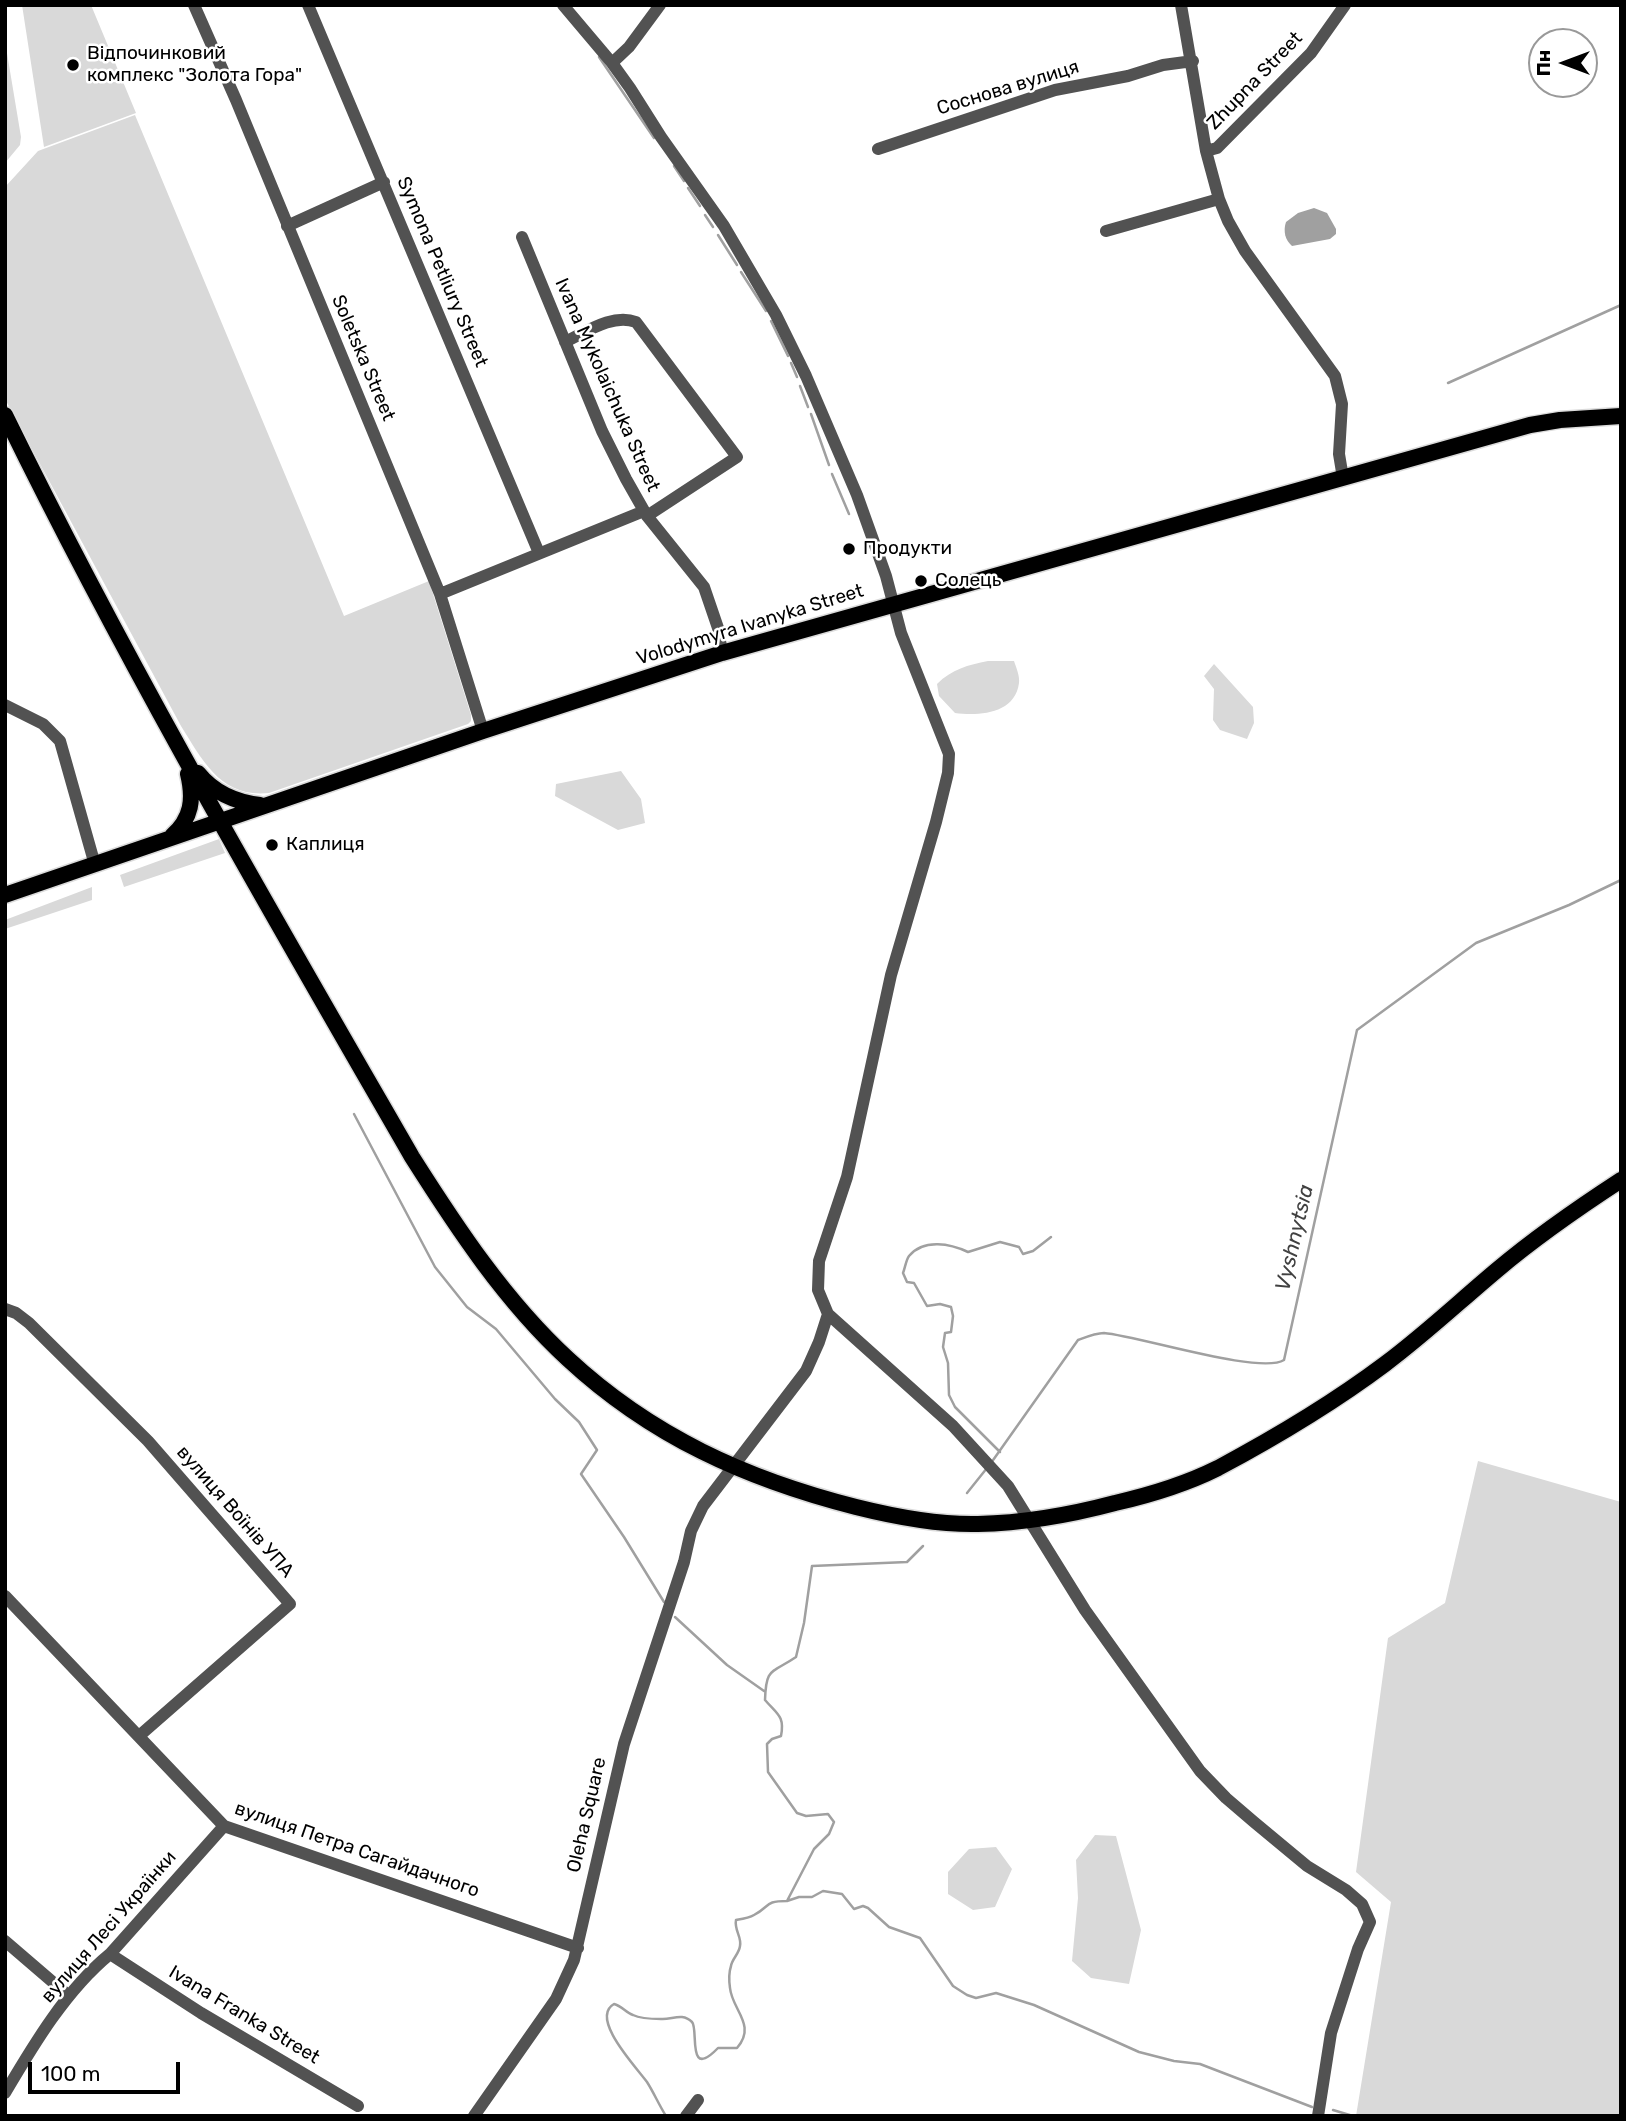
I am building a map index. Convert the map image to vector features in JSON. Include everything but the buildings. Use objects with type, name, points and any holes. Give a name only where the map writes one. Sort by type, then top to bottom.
[{"type":"main road","points":[[5,415],[88,578],[218,820],[412,1157],[444,1207],[508,1294],[566,1357],[605,1391],[642,1418],[731,1467],[818,1497],[906,1518],[976,1525],[1030,1521],[1076,1513],[1188,1482],[1315,1413],[1387,1363],[1500,1267],[1564,1218],[1621,1180]]},
{"type":"main road","points":[[894,604],[1530,425],[1621,416]]},
{"type":"main road","name":"Volodymyra Ivanyka Street","points":[[5,895],[483,730],[722,653],[894,604]]},
{"type":"main road","points":[[185,758],[204,781],[233,800],[263,805]]},
{"type":"main road","points":[[167,839],[185,822],[189,814],[191,785],[185,758]]},
{"type":"street","name":"Soletska Street","points":[[194,5],[236,100],[440,594],[483,730]]},
{"type":"street","name":"Symona Petliury Street","points":[[308,5],[539,553]]},
{"type":"street","name":"Volodymyra Ivanyka Street","points":[[564,5],[612,63],[724,226],[776,315],[806,376],[857,495],[894,604]]},
{"type":"street","points":[[612,63],[629,47],[660,5]]},
{"type":"street","points":[[1181,5],[1212,150],[1219,199],[1245,251],[1335,376],[1342,404],[1339,454],[1343,478]]},
{"type":"street","name":"Zhupna Street","points":[[1212,150],[1311,52],[1345,5]]},
{"type":"street","name":"Соснова вулиця","points":[[877,149],[1055,90],[1128,76],[1163,65],[1193,61]]},
{"type":"street","points":[[287,226],[384,182]]},
{"type":"street","points":[[1105,231],[1219,199]]},
{"type":"street","name":"Ivana Mykolaichuka Street","points":[[522,237],[602,430],[645,514],[704,587],[718,628],[722,653]]},
{"type":"street","points":[[440,594],[539,553],[645,514],[737,457],[636,322],[627,319],[612,321],[565,342]]},
{"type":"street","points":[[894,604],[901,634],[949,754],[948,773],[923,872],[891,975],[847,1177],[819,1261],[818,1290],[828,1314],[953,1426],[1008,1486],[1084,1610],[1200,1771],[1226,1798],[1307,1866],[1363,1904],[1370,1922],[1358,1949],[1331,2033],[1318,2116]]},
{"type":"street","points":[[5,705],[43,724],[60,741],[95,865]]},
{"type":"street","name":"вулиця Воїнів УПА","points":[[5,1309],[29,1323],[148,1441],[289,1604],[139,1736]]},
{"type":"street","name":"Oleha Square","points":[[474,2116],[556,1999],[574,1960],[624,1744],[684,1562],[691,1531],[703,1506],[731,1467],[806,1371],[828,1314]]},
{"type":"street","name":"вулиця Петра Сагайдачного","points":[[5,1596],[224,1826],[578,1948]]},
{"type":"street","name":"вулиця Лесі Українки","points":[[5,2093],[69,1996],[224,1826]]},
{"type":"street","points":[[5,1941],[69,1996]]},
{"type":"street","name":"Ivana Franka Street","points":[[110,1954],[201,2013],[358,2106]]},
{"type":"street","points":[[686,2116],[698,2100]]},
{"type":"shaded area","name":"Відпочинковий комплекс \"Золота Гора\"","points":[[22,5],[91,5],[136,113],[44,147]]},
{"type":"shaded area","points":[[5,41],[21,137],[20,145],[5,163]]},
{"type":"shaded area","points":[[135,115],[344,616],[429,581],[471,715],[468,724],[269,793],[238,790],[226,783],[206,764],[181,726],[5,399],[5,187],[38,151]]},
{"type":"shaded area","points":[[1314,208],[1327,213],[1336,234],[1330,239],[1292,246],[1285,235],[1286,222],[1298,213]]},
{"type":"shaded area","points":[[988,661],[1014,661],[1019,680],[1011,701],[985,713],[955,713],[939,696],[937,684],[961,668]]},
{"type":"shaded area","points":[[1214,664],[1253,707],[1254,723],[1247,739],[1220,730],[1213,720],[1214,689],[1204,676]]},
{"type":"shaded area","points":[[621,771],[641,799],[645,823],[618,830],[555,796],[556,784]]},
{"type":"shaded area","points":[[219,839],[225,853],[124,887],[120,875]]},
{"type":"shaded area","points":[[92,887],[92,900],[5,929],[5,920]]},
{"type":"shaded area","points":[[1478,1461],[1621,1502],[1621,2116],[1356,2116],[1391,1902],[1356,1872],[1388,1638],[1445,1603]]},
{"type":"shaded area","points":[[1095,1835],[1116,1836],[1141,1930],[1129,1984],[1091,1978],[1072,1961],[1078,1898],[1076,1860]]},
{"type":"shaded area","points":[[996,1847],[1012,1869],[995,1907],[973,1910],[948,1894],[948,1872],[969,1849]]},
{"type":"waterway","points":[[599,57],[654,138]]},
{"type":"waterway","points":[[674,166],[684,181]]},
{"type":"waterway","points":[[688,188],[700,206]]},
{"type":"waterway","points":[[705,215],[713,227]]},
{"type":"waterway","points":[[718,235],[737,265]]},
{"type":"waterway","points":[[741,272],[766,311]]},
{"type":"waterway","points":[[1448,383],[1621,305]]},
{"type":"waterway","points":[[771,321],[788,356]]},
{"type":"waterway","points":[[791,363],[797,377]]},
{"type":"waterway","points":[[800,386],[808,407]]},
{"type":"waterway","points":[[811,414],[829,465]]},
{"type":"waterway","points":[[832,474],[849,514]]},
{"type":"waterway","name":"Vyshnytsia","points":[[991,1463],[1078,1340],[1088,1336],[1104,1333],[1251,1363],[1284,1360],[1357,1030],[1476,943],[1569,905],[1621,880]]},
{"type":"waterway","points":[[354,1114],[435,1267],[467,1307],[496,1329],[555,1399],[579,1422],[597,1450],[581,1474],[664,1602]]},
{"type":"waterway","points":[[1000,1452],[955,1407],[949,1395],[948,1363],[943,1347],[945,1333],[951,1332],[951,1307],[940,1304],[927,1306],[914,1283],[907,1282],[903,1273],[909,1256],[915,1250],[930,1245],[946,1245],[968,1252],[1000,1242],[1019,1247],[1023,1254],[1033,1251],[1051,1237]]},
{"type":"waterway","name":"Vyshnytsia","points":[[967,1493],[987,1468]]},
{"type":"waterway","name":"Vyshnytsia","points":[[666,2116],[647,2082],[617,2043],[607,2020],[608,2011],[614,2004],[639,2017],[688,2019],[694,2026],[696,2050],[701,2059],[708,2057],[718,2048],[737,2048],[743,2040],[744,2025],[729,1982],[732,1963],[740,1946],[736,1920],[752,1916],[771,1903],[787,1901],[814,1849],[829,1834],[834,1822],[828,1814],[806,1816],[797,1813],[768,1772],[767,1744],[781,1736],[782,1729],[779,1716],[765,1700],[769,1676],[775,1669],[796,1657],[812,1566],[907,1562],[923,1546]]},
{"type":"waterway","points":[[675,1617],[727,1665],[764,1691]]},
{"type":"waterway","points":[[787,1901],[812,1897],[823,1891],[842,1894],[854,1909],[863,1906],[868,1908],[889,1927],[920,1938],[953,1986],[967,1995],[976,1998],[996,1993],[1034,2005],[1139,2052],[1200,2064],[1312,2107]]},
{"type":"waterway","points":[[1333,2110],[1353,2116]]},
{"type":"place","name":"Відпочинковий комплекс \"Золота Гора\"","points":[[73,65]]},
{"type":"place","name":"Продукти","points":[[849,549]]},
{"type":"place","name":"Солець","points":[[921,581]]},
{"type":"place","name":"Каплиця","points":[[272,845]]}]
